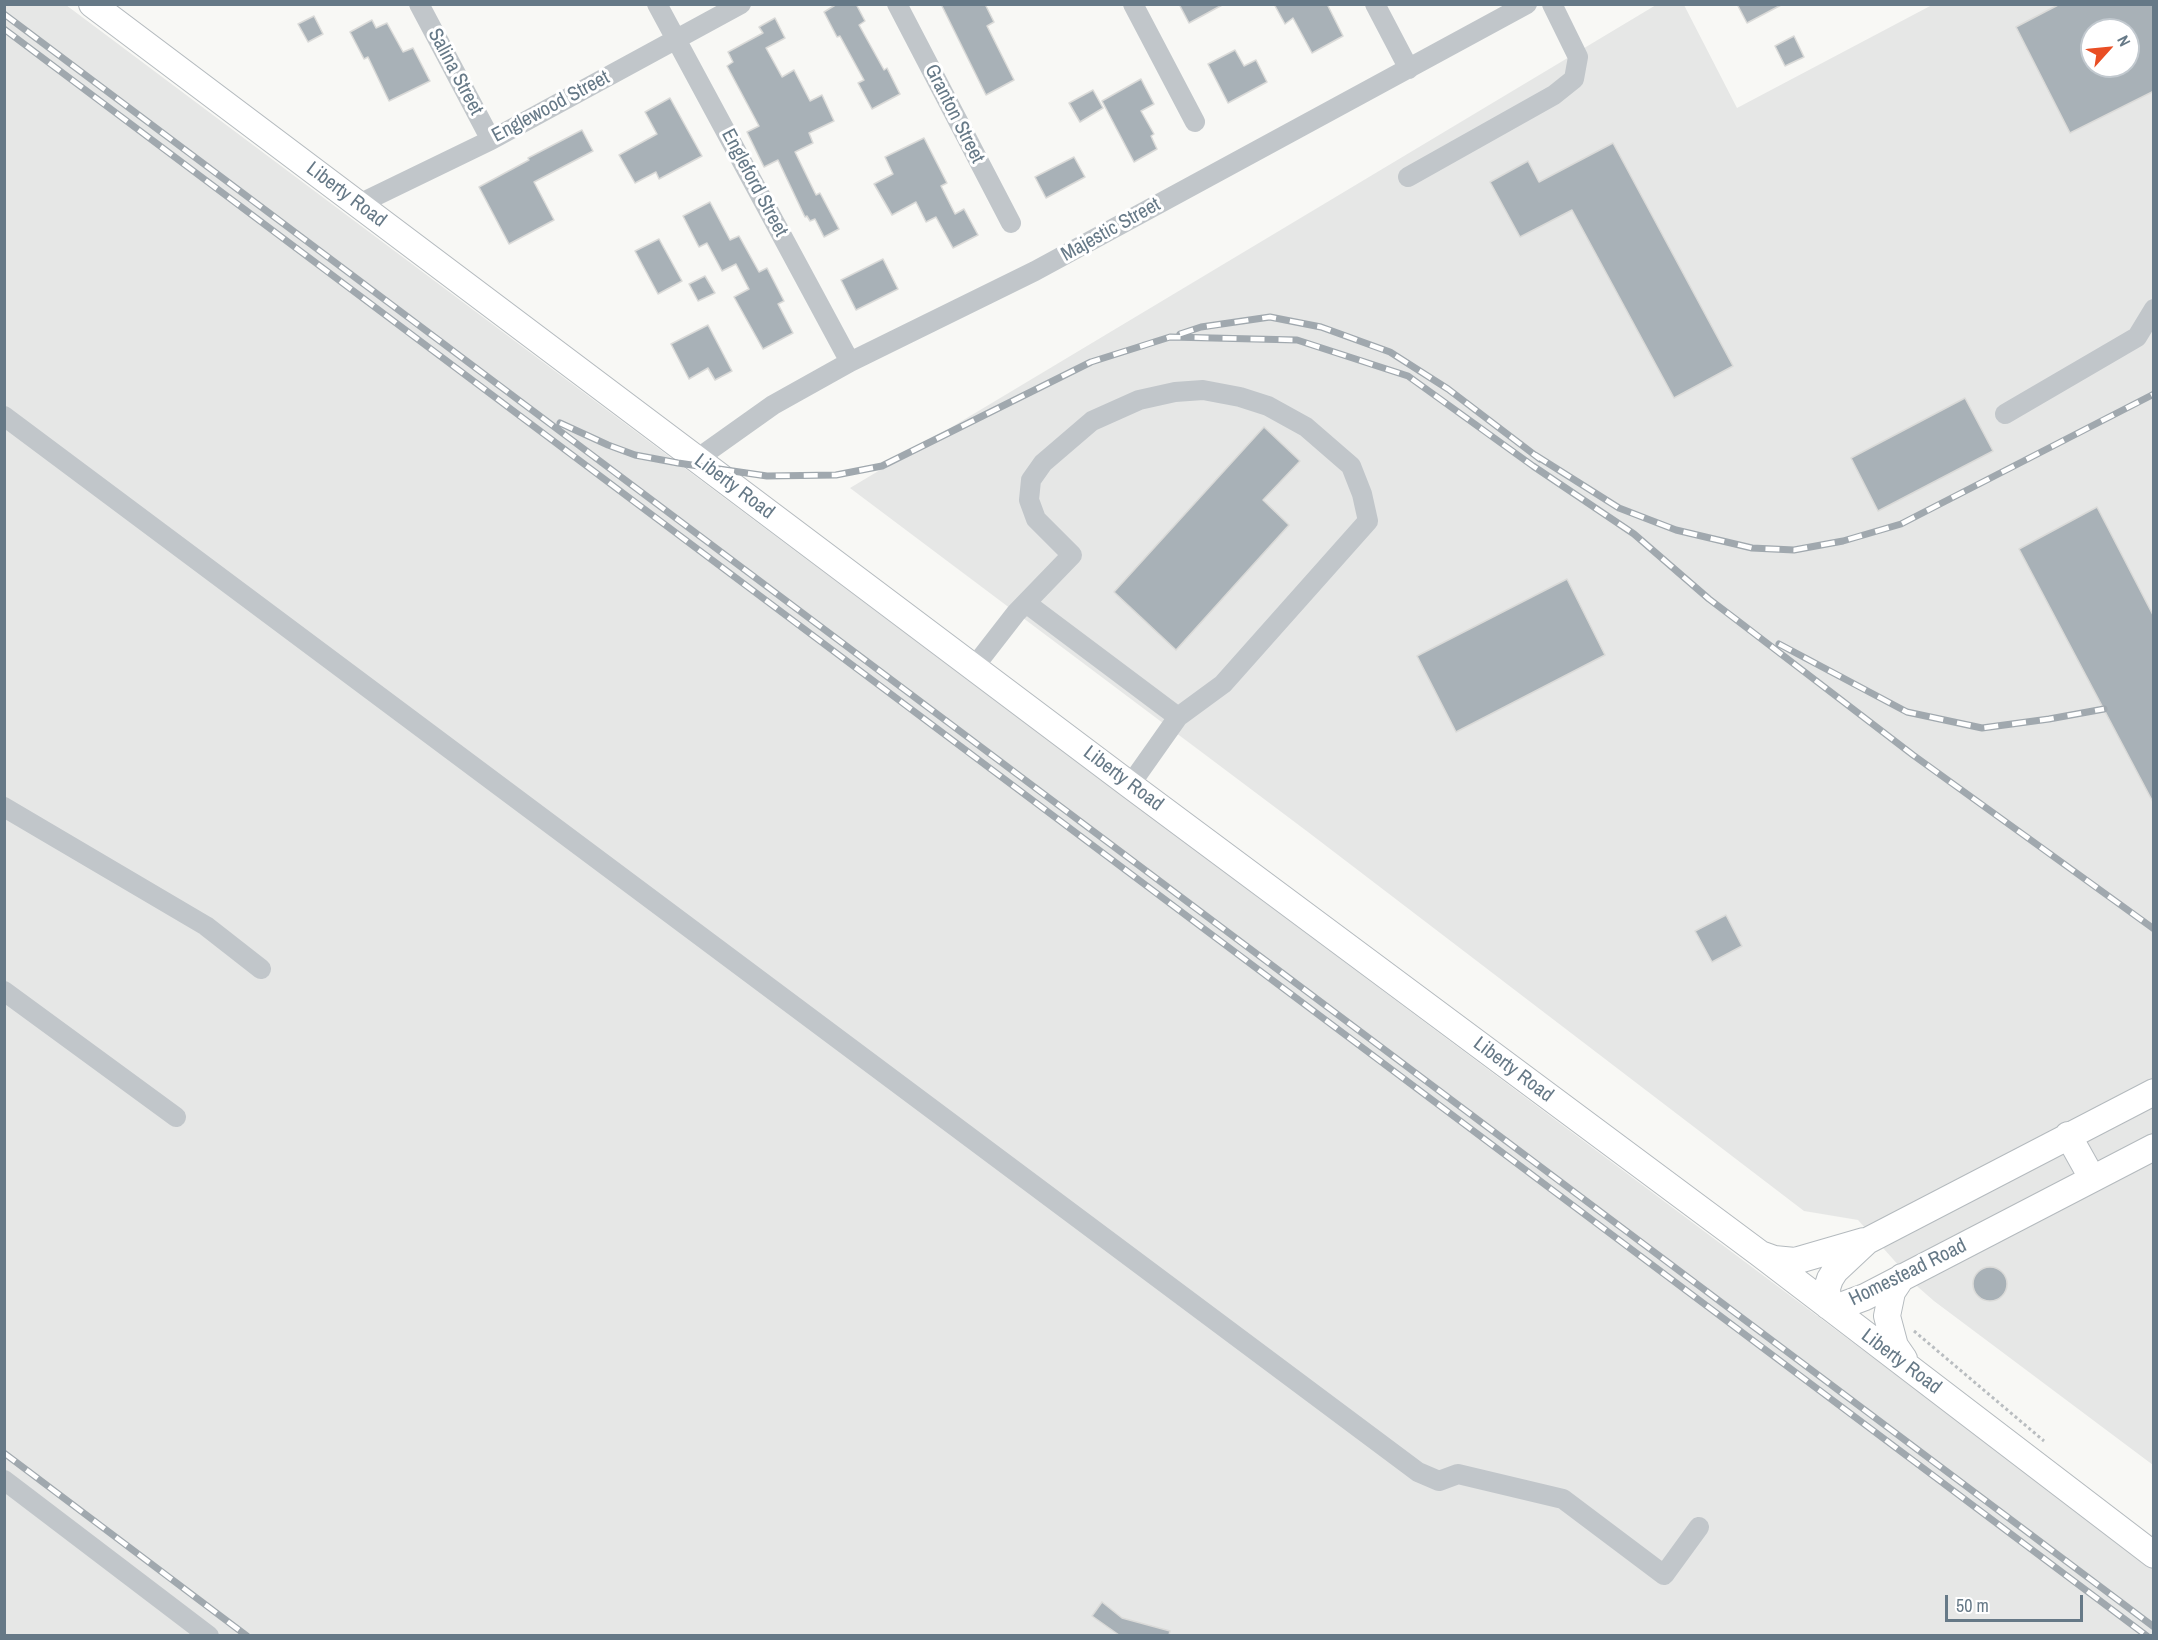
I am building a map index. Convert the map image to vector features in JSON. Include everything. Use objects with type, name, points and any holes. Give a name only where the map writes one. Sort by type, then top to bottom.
[{"type":"main road","name":"Liberty Road","points":[[92,4],[1130,785],[1760,1253],[2154,1555]]},
{"type":"main road","name":"Homestead Road","points":[[2154,1092],[1867,1240],[1835,1271],[1830,1279],[1827,1288],[1828,1306],[1849,1304],[2154,1147]]},
{"type":"main road","points":[[2068,1135],[2092,1178]]},
{"type":"main road","points":[[1760,1253],[1774,1259],[1796,1261],[1867,1240]]},
{"type":"main road","points":[[1902,1278],[1892,1292],[1888,1304],[1889,1331],[1903,1358],[1926,1381]]},
{"type":"street","name":"Salina Street","points":[[419,4],[491,140]]},
{"type":"street","name":"Engleford Street","points":[[657,4],[850,362]]},
{"type":"street","name":"Englewood Street","points":[[358,204],[491,140],[677,41],[741,4]]},
{"type":"street","name":"Granton Street","points":[[897,4],[1011,224]]},
{"type":"street","points":[[1133,4],[1195,122]]},
{"type":"street","points":[[1375,4],[1409,69]]},
{"type":"street","name":"Majestic Street","points":[[697,459],[773,405],[850,362],[1035,271],[1527,4]]},
{"type":"street","points":[[1408,177],[1554,95],[1574,79],[1578,57],[1552,4]]},
{"type":"street","points":[[2005,414],[2137,337],[2151,318]]},
{"type":"street","points":[[974,667],[1026,603],[1072,555],[1036,519],[1029,500],[1031,480],[1044,463],[1092,422],[1139,399],[1203,390],[1268,406],[1306,427],[1350,466],[1362,494],[1368,521],[1223,684],[1178,717],[1130,785]]},
{"type":"street","points":[[4,417],[1418,1472],[1439,1481],[1458,1474],[1563,1499],[1664,1575],[1700,1527]]},
{"type":"street","points":[[1026,603],[1178,717]]},
{"type":"street","points":[[4,807],[206,926],[261,969]]},
{"type":"street","points":[[4,991],[177,1117]]},
{"type":"street","points":[[4,1480],[209,1635]]},
{"type":"path","points":[[1907,1325],[2044,1441]]},
{"type":"shaded area","points":[[5,4],[66,5],[2154,1568],[2153,1636],[5,1636]]},
{"type":"shaded area","points":[[1656,5],[1684,5],[1737,108],[1932,5],[2153,5],[2153,1465],[1934,1301],[1918,1287],[1858,1220],[1804,1211],[1308,832],[850,488]]},
{"type":"building","points":[[837,4],[856,4],[865,21],[859,25],[884,70],[887,68],[900,94],[872,109],[858,83],[864,80],[824,12]]},
{"type":"building","points":[[941,4],[985,4],[994,22],[987,26],[1014,80],[986,95]]},
{"type":"building","points":[[1179,4],[1224,4],[1189,23]]},
{"type":"building","points":[[1274,4],[1327,4],[1343,36],[1312,53],[1293,18],[1285,24]]},
{"type":"building","points":[[1737,4],[1783,4],[1747,23]]},
{"type":"building","points":[[2060,4],[2154,4],[2154,91],[2070,133],[2016,27]]},
{"type":"building","points":[[314,16],[323,34],[308,42],[298,24]]},
{"type":"building","points":[[775,18],[785,38],[766,48],[782,77],[794,70],[810,101],[822,95],[834,121],[809,133],[813,143],[795,152],[816,195],[820,193],[839,229],[824,237],[815,219],[810,221],[807,216],[805,217],[778,160],[764,167],[747,132],[759,126],[727,66],[733,62],[728,52],[763,33],[759,27]]},
{"type":"building","points":[[372,20],[376,28],[387,23],[403,52],[413,48],[430,81],[389,101],[368,57],[364,59],[350,32]]},
{"type":"building","points":[[1794,36],[1804,57],[1785,66],[1775,46]]},
{"type":"building","points":[[1235,50],[1244,66],[1256,60],[1267,82],[1228,103],[1208,64]]},
{"type":"building","points":[[1141,79],[1154,104],[1141,111],[1154,134],[1151,136],[1157,149],[1134,162],[1102,101]]},
{"type":"building","points":[[1093,90],[1103,108],[1080,122],[1069,103]]},
{"type":"building","points":[[670,98],[702,156],[659,179],[656,172],[635,183],[619,155],[657,134],[645,112]]},
{"type":"building","points":[[582,130],[593,151],[534,182],[554,220],[509,244],[479,187]]},
{"type":"building","points":[[924,138],[947,183],[941,186],[955,214],[964,209],[978,235],[953,248],[936,217],[926,222],[916,202],[892,215],[874,184],[893,174],[885,157]]},
{"type":"building","points":[[1613,143],[1733,366],[1674,398],[1572,210],[1520,237],[1490,182],[1528,161],[1539,182]]},
{"type":"building","points":[[1074,157],[1085,177],[1046,198],[1035,177]]},
{"type":"building","points":[[710,202],[730,240],[739,236],[759,272],[767,268],[784,301],[778,304],[793,333],[763,349],[734,297],[749,289],[736,264],[722,271],[707,243],[699,247],[683,216]]},
{"type":"building","points":[[659,239],[682,281],[658,294],[635,251]]},
{"type":"building","points":[[883,259],[898,289],[856,310],[841,280]]},
{"type":"building","points":[[705,276],[715,293],[698,301],[689,284]]},
{"type":"building","points":[[708,325],[732,371],[715,380],[708,368],[689,379],[671,344]]},
{"type":"building","points":[[1965,398],[1993,451],[1878,511],[1851,458]]},
{"type":"building","points":[[1264,427],[1300,461],[1263,500],[1289,525],[1176,650],[1114,592]]},
{"type":"building","points":[[2097,507],[2154,617],[2154,804],[2019,549]]},
{"type":"building","points":[[1567,579],[1605,655],[1456,732],[1417,656]]},
{"type":"building","points":[[1726,915],[1742,946],[1712,962],[1695,931]]},
{"type":"building","points":[[1990,1267],[2002,1272],[2007,1284],[2002,1296],[1990,1301],[1978,1296],[1973,1284],[1978,1272]]},
{"type":"building","points":[[1102,1602],[1122,1618],[1170,1631],[1169,1635],[1119,1635],[1092,1616]]},
{"type":"railway","points":[[4,14],[2154,1627]]},
{"type":"railway","points":[[4,29],[2147,1636]]},
{"type":"railway","points":[[1180,334],[1201,327],[1270,317],[1321,327],[1390,352],[1448,389],[1540,459]]},
{"type":"railway","points":[[560,423],[635,455],[767,476],[836,475],[882,466],[1091,362],[1170,337],[1297,340],[1408,376],[1533,466],[1634,534],[1709,599],[1913,755],[2154,929]]},
{"type":"railway","points":[[1535,455],[1619,508],[1676,530],[1752,548],[1794,550],[1843,541],[1901,524],[2154,394]]},
{"type":"railway","points":[[1779,644],[1907,712],[1982,728],[2104,709]]},
{"type":"railway","points":[[4,1453],[247,1636]]}]
